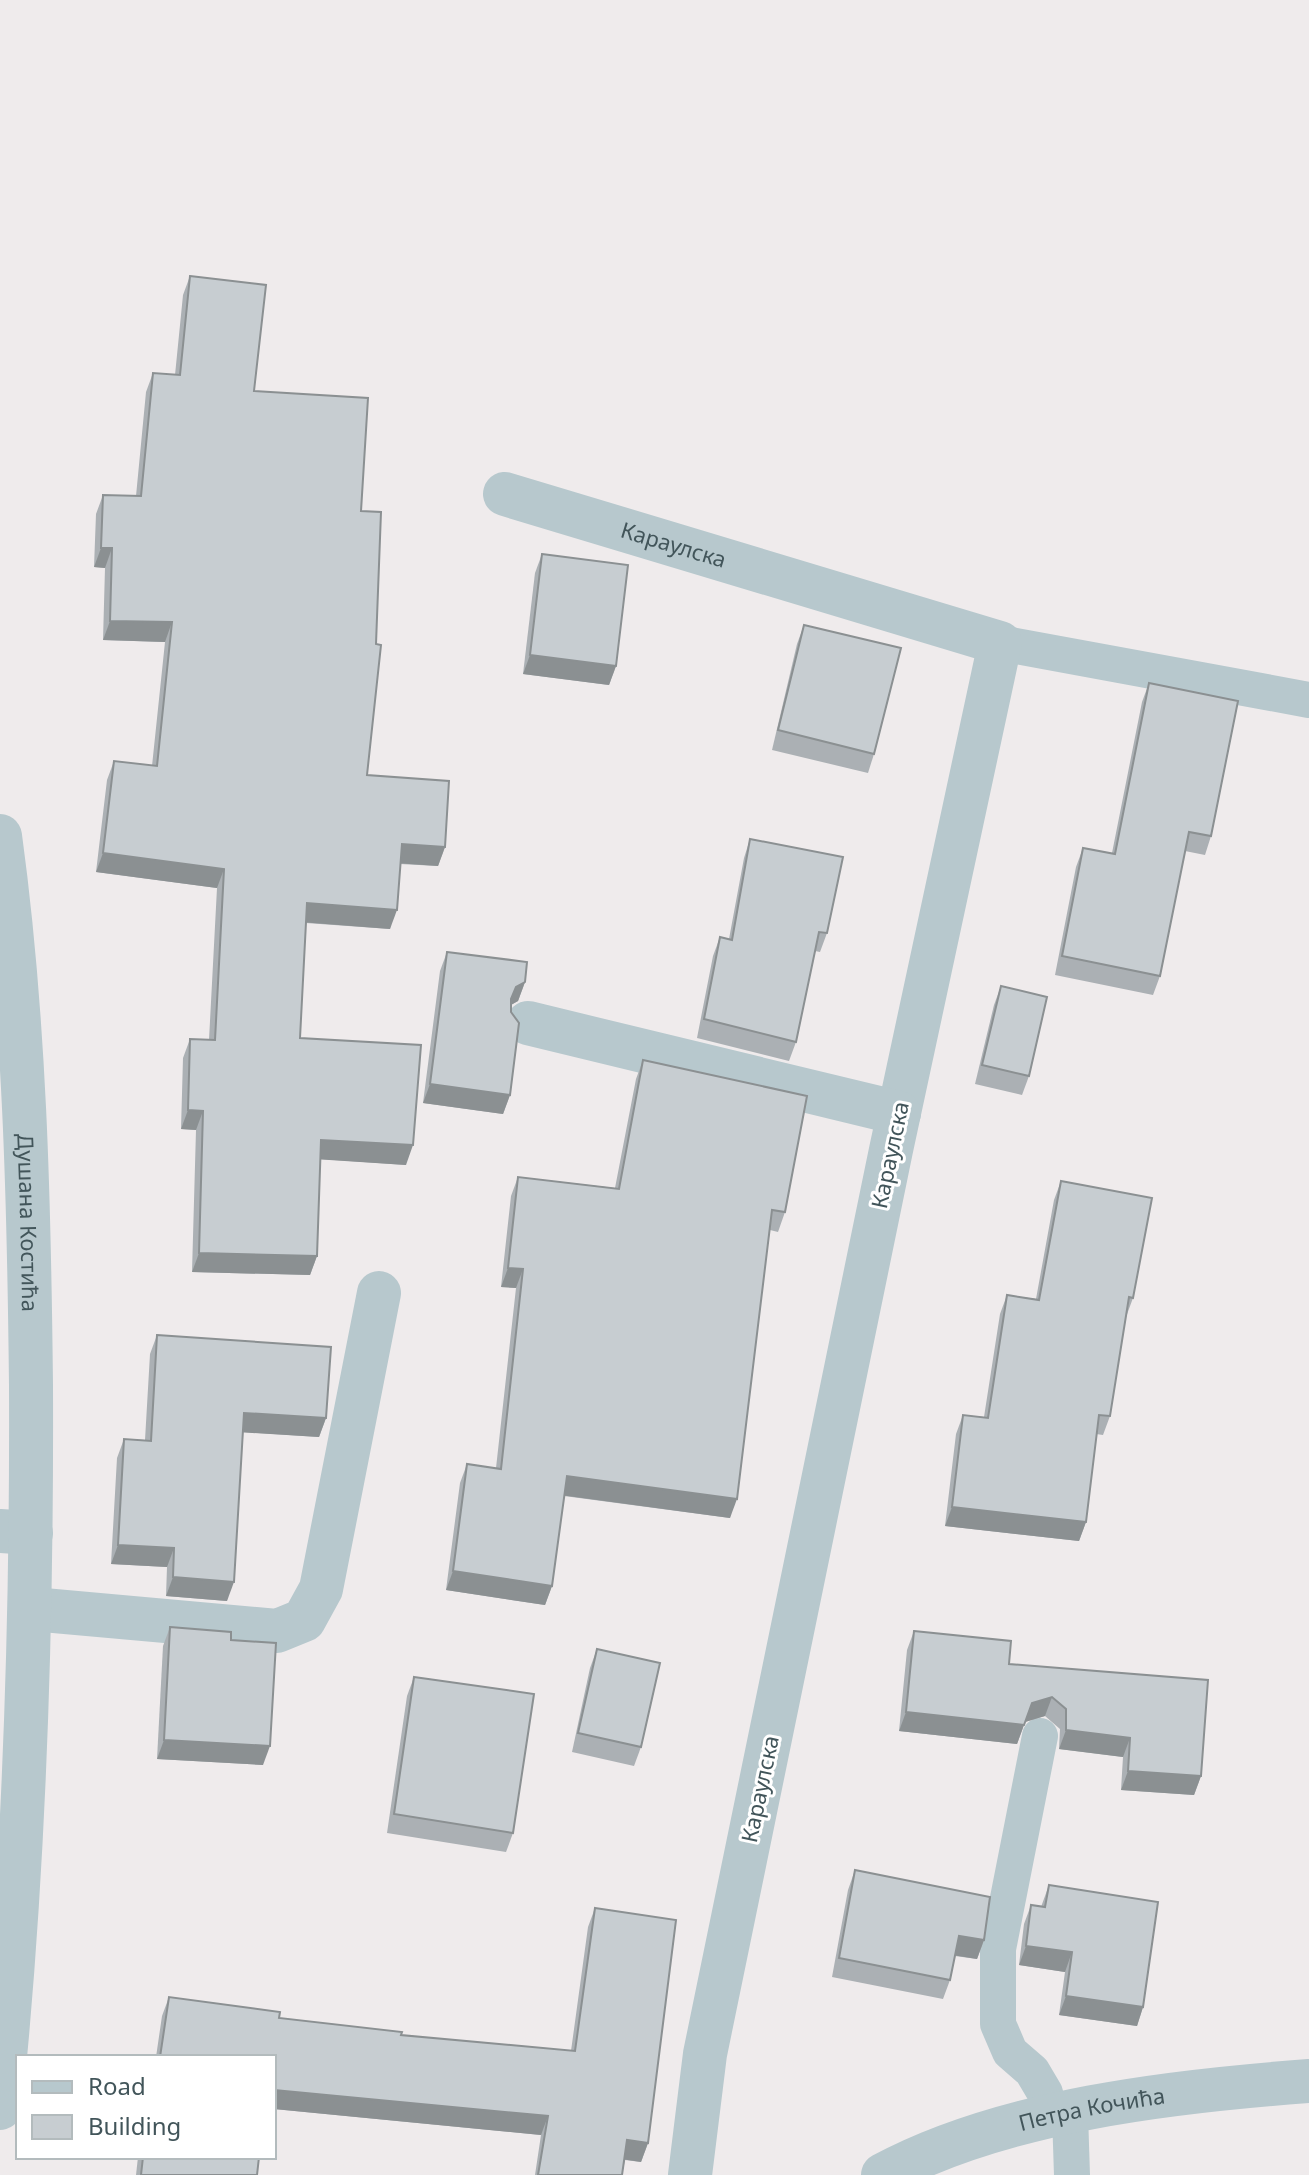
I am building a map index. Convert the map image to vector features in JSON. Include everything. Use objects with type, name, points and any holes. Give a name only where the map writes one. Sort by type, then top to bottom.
[{"type":"street","name":"Караулска","points":[[505,494],[1000,643],[899,1113],[705,2054],[690,2175]]},
{"type":"street","name":"Душана Костића","points":[[0,836],[15,948],[11,1035],[29,1224],[16,1532],[32,1609],[19,1879],[0,2108]]},
{"type":"street","points":[[528,1023],[899,1113]]},
{"type":"street","points":[[32,1609],[277,1631],[304,1620],[321,1589],[379,1293]]},
{"type":"street","name":"Петра Кочића","points":[[883,2175],[939,2151],[1061,2115],[1217,2088],[1309,2081]]},
{"type":"lane","points":[[1000,643],[1309,700]]},
{"type":"lane","points":[[1040,1736],[998,1949],[998,2024],[1010,2052],[1032,2071],[1061,2115],[1072,2175]]},
{"type":"building","points":[[190,276],[266,285],[254,391],[368,398],[361,511],[381,512],[376,644],[381,645],[367,775],[449,781],[445,847],[402,844],[397,910],[307,903],[300,1038],[421,1045],[413,1145],[321,1140],[317,1256],[199,1253],[203,1111],[188,1110],[190,1039],[215,1040],[224,869],[103,853],[114,761],[157,766],[172,622],[110,621],[112,548],[101,548],[103,495],[141,496],[153,373],[180,375]]},
{"type":"building","points":[[542,554],[628,565],[616,666],[530,655]]},
{"type":"building","points":[[804,625],[901,648],[874,754],[778,730]]},
{"type":"building","points":[[1149,683],[1238,701],[1211,836],[1189,832],[1160,976],[1062,956],[1083,848],[1115,854]]},
{"type":"building","points":[[750,839],[843,857],[827,933],[819,932],[796,1042],[704,1019],[720,937],[732,940]]},
{"type":"building","points":[[447,952],[527,962],[525,982],[516,987],[511,999],[511,1012],[519,1023],[510,1095],[430,1084]]},
{"type":"building","points":[[1001,986],[1047,997],[1029,1076],[982,1065]]},
{"type":"building","points":[[643,1060],[807,1096],[785,1212],[772,1210],[737,1499],[567,1476],[552,1586],[453,1571],[467,1464],[501,1469],[523,1269],[508,1268],[518,1177],[619,1189]]},
{"type":"building","points":[[1061,1181],[1152,1198],[1133,1298],[1129,1297],[1110,1416],[1099,1415],[1086,1522],[952,1507],[963,1415],[988,1418],[1007,1295],[1039,1300]]},
{"type":"building","points":[[157,1335],[331,1347],[326,1418],[244,1413],[234,1582],[173,1577],[174,1548],[118,1545],[124,1439],[151,1441]]},
{"type":"building","points":[[170,1627],[231,1632],[231,1640],[276,1643],[270,1746],[164,1740]]},
{"type":"building","points":[[914,1631],[1011,1641],[1009,1664],[1208,1680],[1201,1776],[1128,1771],[1130,1738],[1066,1730],[1066,1709],[1052,1697],[1032,1703],[1024,1725],[906,1712]]},
{"type":"building","points":[[597,1649],[660,1663],[641,1747],[578,1733]]},
{"type":"building","points":[[414,1677],[534,1694],[513,1833],[394,1814]]},
{"type":"building","points":[[855,1870],[990,1897],[984,1940],[959,1936],[950,1980],[839,1958]]},
{"type":"building","points":[[1049,1885],[1158,1902],[1143,2007],[1066,1996],[1072,1952],[1026,1946],[1031,1905],[1045,1907]]},
{"type":"building","points":[[595,1908],[676,1920],[648,2143],[627,2140],[622,2175],[538,2175],[548,2116],[276,2090],[276,2055],[160,2055],[169,1997],[280,2012],[279,2018],[402,2032],[401,2035],[575,2051]]},
{"type":"building","points":[[143,2159],[259,2159],[257,2175],[141,2175]]}]
